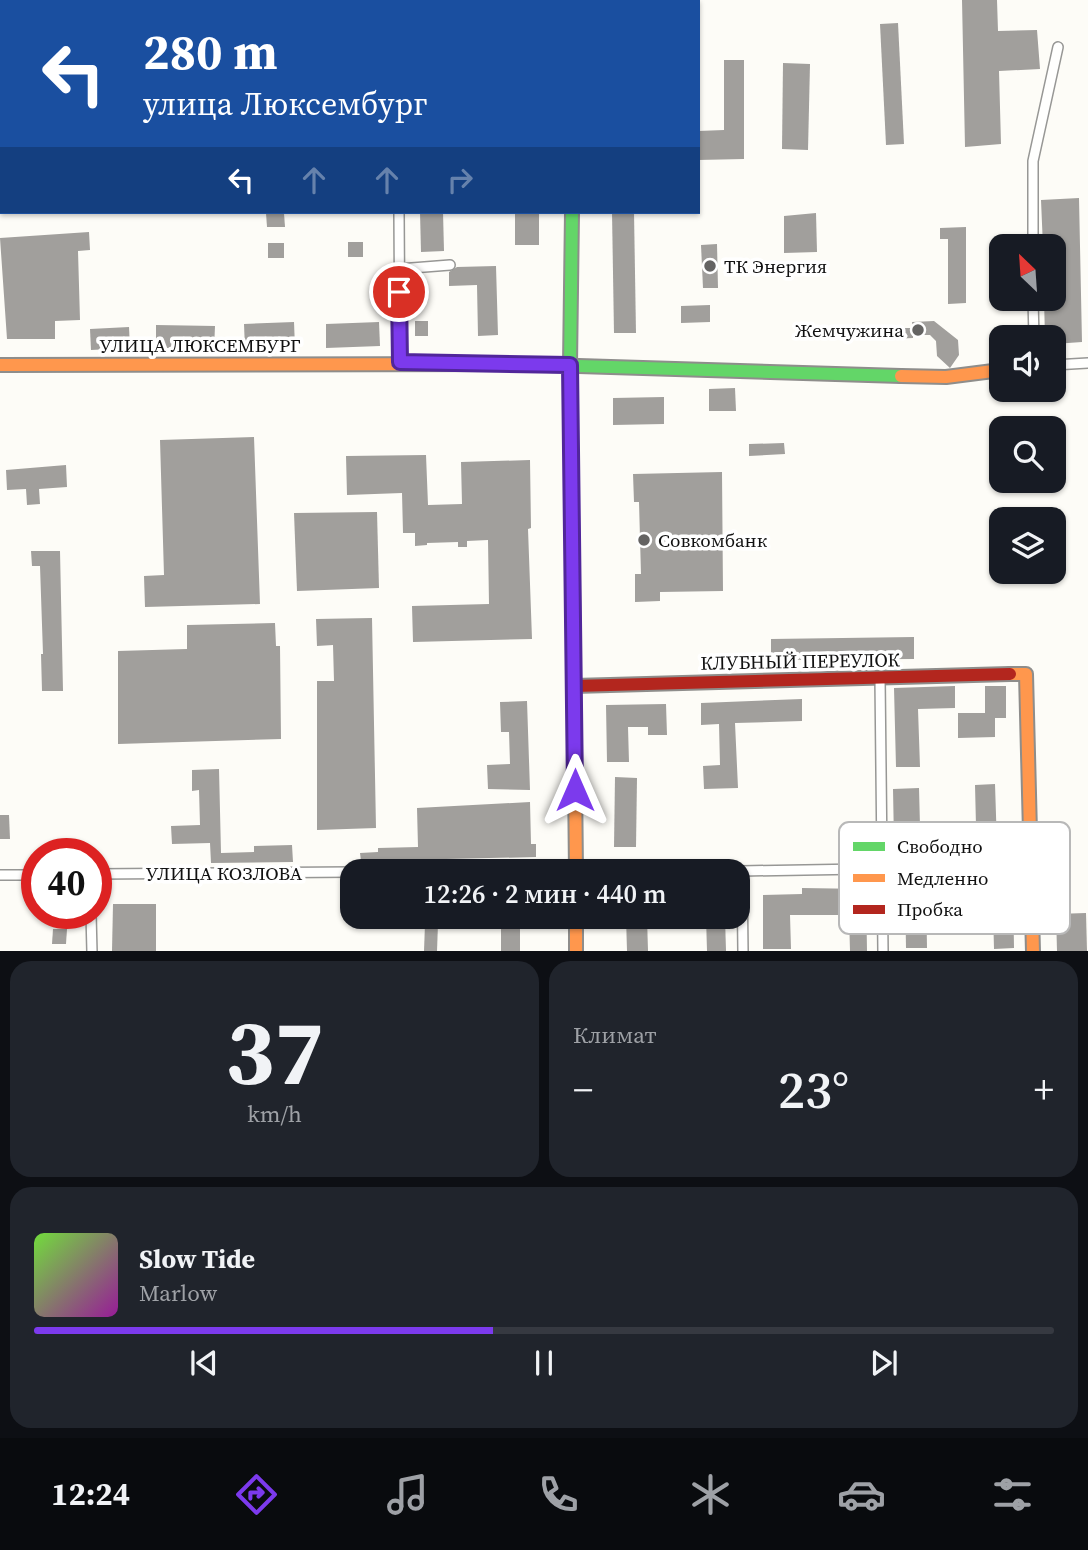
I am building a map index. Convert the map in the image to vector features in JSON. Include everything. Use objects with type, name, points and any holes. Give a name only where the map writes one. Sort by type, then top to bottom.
[{"type":"street","points":[[1033,234],[1033,161],[1058,47]]},
{"type":"street","points":[[399,214],[400,362]]},
{"type":"street","points":[[572,214],[570,365],[576,859]]},
{"type":"street","points":[[399,268],[450,265]]},
{"type":"street","name":"УЛИЦА ЛЮКСЕМБУРГ","points":[[0,365],[400,362],[946,377],[989,372]]},
{"type":"street","points":[[1066,364],[1088,363]]},
{"type":"street","name":"КЛУБНЫЙ ПЕРЕУЛОК","points":[[574,686],[1026,674],[1030,822]]},
{"type":"street","points":[[880,678],[882,822]]},
{"type":"street","points":[[750,871],[839,869]]},
{"type":"street","name":"УЛИЦА КОЗЛОВА","points":[[112,874],[340,872]]},
{"type":"street","points":[[0,875],[21,875]]},
{"type":"street","points":[[92,929],[92,951]]},
{"type":"street","points":[[576,929],[576,951]]},
{"type":"street","points":[[743,929],[743,951]]},
{"type":"building","points":[[962,0],[997,0],[998,31],[1037,30],[1040,69],[999,71],[1001,144],[965,147]]},
{"type":"building","points":[[898,23],[904,144],[886,145],[880,24]]},
{"type":"building","points":[[724,60],[744,60],[744,159],[700,160],[700,131],[724,130]]},
{"type":"building","points":[[783,63],[810,64],[808,150],[782,149]]},
{"type":"building","points":[[1079,198],[1082,342],[1066,343],[1066,325],[1045,325],[1044,312],[1066,312],[1066,234],[1042,234],[1041,200]]},
{"type":"building","points":[[816,213],[817,252],[784,253],[784,216]]},
{"type":"building","points":[[266,214],[284,214],[285,227],[267,227]]},
{"type":"building","points":[[420,214],[443,214],[444,251],[421,252]]},
{"type":"building","points":[[515,214],[539,214],[539,245],[515,245]]},
{"type":"building","points":[[612,214],[634,214],[636,333],[614,333]]},
{"type":"building","points":[[966,227],[966,303],[948,304],[948,239],[940,239],[940,228]]},
{"type":"building","points":[[89,232],[90,250],[78,251],[80,320],[55,321],[55,339],[7,339],[0,238]]},
{"type":"building","points":[[348,242],[363,242],[363,257],[348,257]]},
{"type":"building","points":[[268,243],[284,243],[284,258],[268,258]]},
{"type":"building","name":"ТК Энергия","points":[[717,244],[718,288],[703,288],[701,245]]},
{"type":"building","points":[[496,266],[498,335],[478,336],[477,285],[449,286],[449,272],[457,267]]},
{"type":"building","points":[[377,284],[392,284],[392,298],[377,298]]},
{"type":"building","points":[[710,305],[710,322],[681,323],[681,306]]},
{"type":"building","points":[[415,321],[428,321],[428,336],[415,336]]},
{"type":"building","points":[[934,321],[958,340],[959,355],[950,368],[937,356],[936,341],[930,335],[892,339],[892,328],[913,328],[912,322]]},
{"type":"building","points":[[294,322],[295,347],[245,349],[244,324]]},
{"type":"building","points":[[379,322],[380,346],[326,348],[326,324]]},
{"type":"building","points":[[156,325],[215,326],[214,350],[156,349]]},
{"type":"building","points":[[129,327],[130,348],[91,350],[90,329]]},
{"type":"building","points":[[735,388],[736,411],[709,411],[709,389]]},
{"type":"building","points":[[664,397],[664,424],[613,425],[613,398]]},
{"type":"building","points":[[254,437],[260,604],[145,607],[144,576],[164,575],[160,440]]},
{"type":"building","points":[[784,443],[785,454],[749,456],[749,444]]},
{"type":"building","points":[[426,455],[428,505],[462,504],[461,462],[530,460],[531,528],[528,529],[532,639],[413,642],[412,606],[489,604],[488,540],[467,541],[467,547],[458,547],[458,542],[415,546],[415,533],[403,533],[402,493],[347,495],[346,456]]},
{"type":"building","points":[[66,465],[67,487],[39,489],[40,504],[27,505],[26,489],[7,490],[6,470]]},
{"type":"building","points":[[722,472],[723,591],[660,592],[660,601],[635,602],[635,574],[641,574],[639,502],[634,502],[633,474]]},
{"type":"building","points":[[377,512],[379,588],[297,591],[294,513]]},
{"type":"building","points":[[31,551],[60,551],[63,691],[42,691],[40,566],[32,566]]},
{"type":"building","points":[[372,618],[376,828],[317,830],[317,681],[334,681],[333,645],[317,646],[316,619]]},
{"type":"building","points":[[275,623],[276,646],[280,646],[281,739],[118,744],[118,651],[187,649],[187,625]]},
{"type":"building","points":[[914,637],[914,659],[771,660],[771,639]]},
{"type":"building","points":[[955,686],[955,708],[918,709],[920,767],[896,767],[894,688]]},
{"type":"building","points":[[985,686],[1006,686],[1006,718],[995,718],[995,737],[958,738],[958,713],[985,713]]},
{"type":"building","points":[[802,699],[802,721],[735,723],[738,788],[704,789],[703,766],[720,765],[719,724],[701,725],[701,703]]},
{"type":"building","points":[[527,701],[530,790],[488,789],[487,765],[510,764],[509,732],[501,732],[500,702]]},
{"type":"building","points":[[666,704],[667,735],[648,735],[648,727],[628,727],[629,762],[607,762],[606,705]]},
{"type":"building","points":[[219,769],[221,853],[254,852],[254,846],[292,845],[293,862],[211,863],[210,843],[172,844],[171,826],[200,825],[199,790],[192,791],[192,770]]},
{"type":"building","points":[[615,777],[637,778],[636,847],[614,847]]},
{"type":"building","points":[[995,784],[996,822],[976,822],[975,785]]},
{"type":"building","points":[[919,788],[920,822],[894,822],[893,789]]},
{"type":"building","points":[[530,802],[531,844],[536,844],[536,857],[361,859],[360,853],[378,852],[378,848],[418,847],[417,808]]},
{"type":"building","points":[[0,815],[9,815],[10,839],[0,839]]},
{"type":"building","points":[[802,888],[839,889],[839,915],[790,915],[791,949],[763,949],[763,895],[802,894]]},
{"type":"building","points":[[113,904],[156,904],[156,951],[112,951]]},
{"type":"building","points":[[1086,913],[1087,951],[1057,951],[1057,934],[1070,934],[1070,914]]},
{"type":"building","points":[[53,929],[67,929],[66,944],[52,944]]},
{"type":"building","points":[[425,929],[438,929],[437,951],[424,951]]},
{"type":"building","points":[[501,929],[520,929],[520,951],[501,951]]},
{"type":"building","points":[[626,929],[647,929],[648,951],[627,951]]},
{"type":"building","points":[[706,929],[725,929],[726,951],[707,951]]},
{"type":"building","points":[[850,934],[867,934],[867,951],[850,951]]},
{"type":"building","points":[[906,934],[927,934],[927,948],[906,948]]},
{"type":"building","points":[[994,934],[1014,934],[1014,948],[994,949]]},
{"type":"traffic: fast","points":[[572,214],[570,365],[573,587]]},
{"type":"traffic: fast","points":[[514,364],[901,376]]},
{"type":"traffic: slow","points":[[0,365],[514,364]]},
{"type":"traffic: slow","points":[[901,376],[946,377],[989,372]]},
{"type":"traffic: slow","points":[[573,587],[576,859]]},
{"type":"traffic: slow","points":[[1010,674],[1026,674],[1030,822]]},
{"type":"traffic: slow","points":[[576,929],[576,951]]},
{"type":"traffic: slow","points":[[1033,934],[1033,951]]},
{"type":"traffic: jam","points":[[574,686],[1010,674]]},
{"type":"place","name":"ТК Энергия","points":[[710,266]]},
{"type":"place","name":"Жемчужина","points":[[918,330]]},
{"type":"place","name":"Совкомбанк","points":[[644,540]]},
{"type":"route","points":[[399,292],[400,362],[570,365],[575,790]]}]
